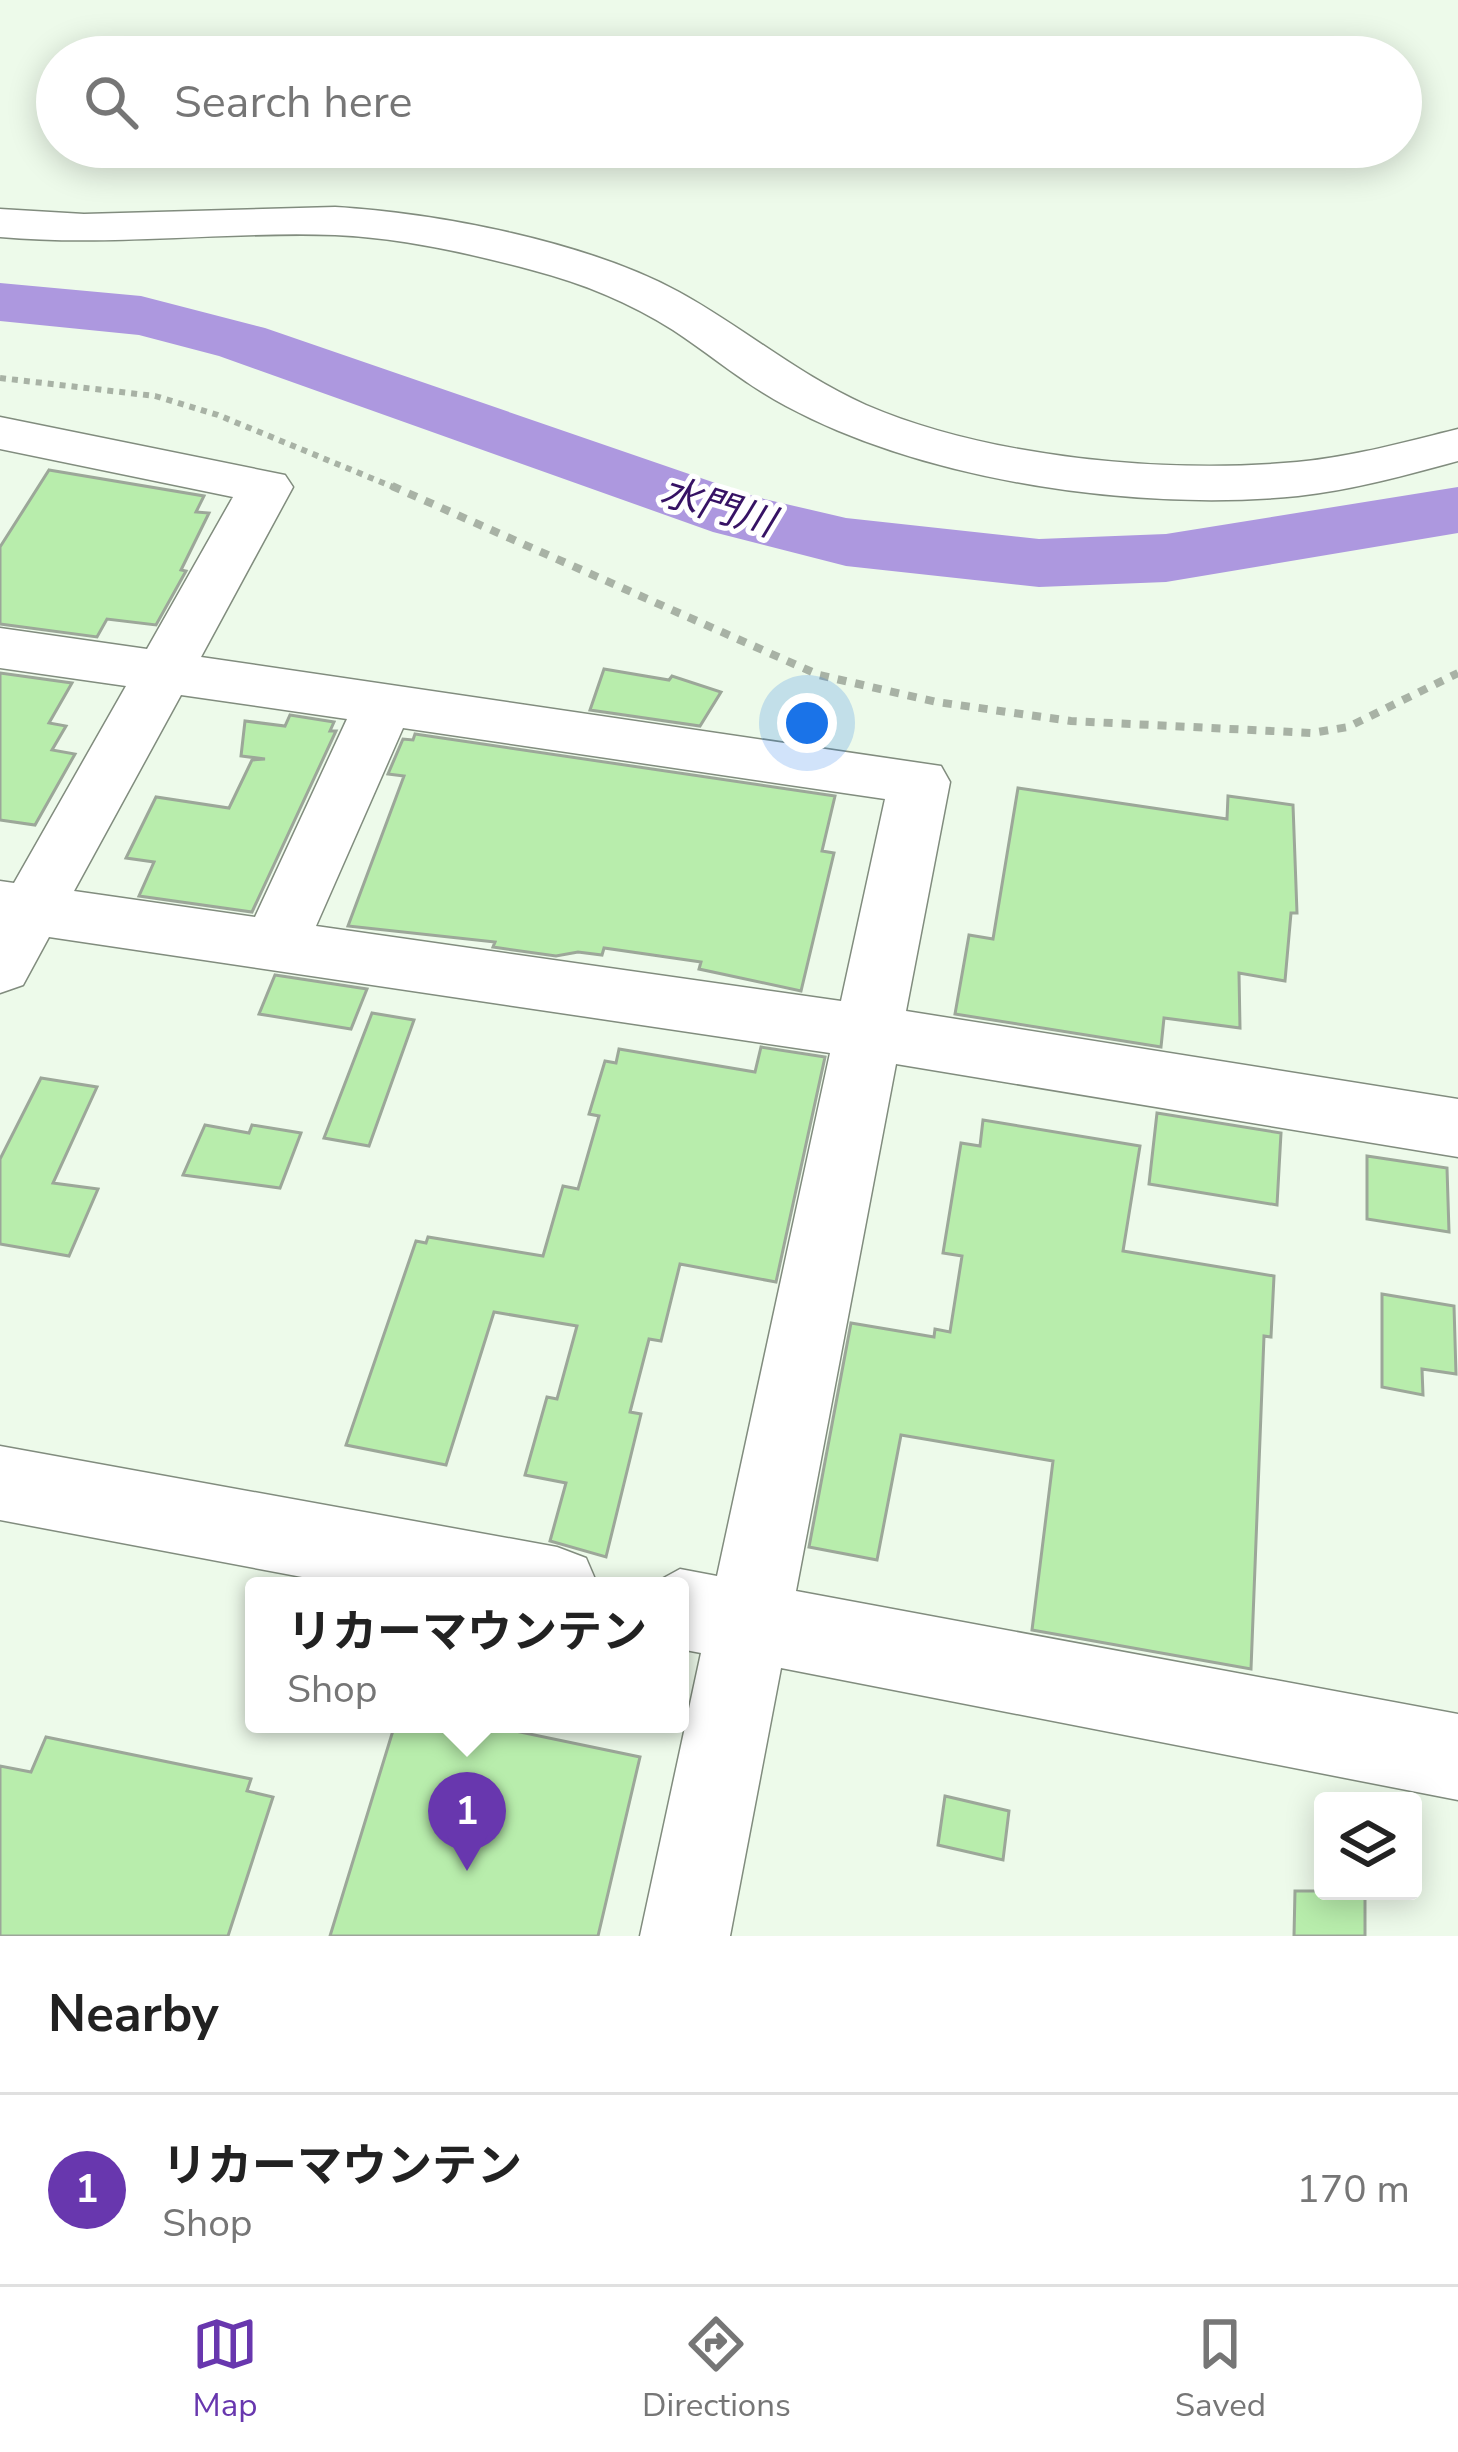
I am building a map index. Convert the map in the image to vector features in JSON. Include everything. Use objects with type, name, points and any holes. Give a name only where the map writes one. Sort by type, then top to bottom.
[{"type":"street","points":[[0,223],[85,227],[333,221],[401,226],[529,254],[622,283],[673,308],[806,397],[915,439],[1016,463],[1180,481],[1297,479],[1458,445]]},
{"type":"street","points":[[0,488],[17,435],[266,487],[166,672],[15,907],[0,968]]},
{"type":"street","points":[[0,647],[919,782],[867,1033],[714,1615],[685,1936]]},
{"type":"street","points":[[274,946],[384,704]]},
{"type":"street","points":[[15,907],[867,1033],[1458,1128]]},
{"type":"street","points":[[0,1483],[508,1577]]},
{"type":"street","points":[[714,1615],[1458,1757]]},
{"type":"path","points":[[0,378],[155,396],[218,415],[360,472],[819,675],[937,702],[1071,721],[1312,733],[1348,727],[1458,673]]},
{"type":"building","points":[[49,470],[204,496],[196,512],[209,513],[181,570],[186,571],[156,625],[107,619],[97,637],[0,624],[0,547]]},
{"type":"building","points":[[604,669],[669,680],[672,676],[721,692],[700,726],[590,710]]},
{"type":"building","points":[[0,673],[72,683],[49,723],[66,726],[52,750],[75,754],[35,825],[0,820]]},
{"type":"building","points":[[290,715],[334,722],[330,731],[336,731],[252,912],[139,896],[154,862],[126,858],[156,797],[229,808],[252,760],[265,759],[241,756],[245,721],[285,726]]},
{"type":"building","points":[[415,734],[835,796],[822,851],[834,853],[801,991],[699,969],[701,962],[604,948],[602,955],[556,956],[493,947],[495,942],[348,926],[404,776],[388,774],[403,739],[413,740]]},
{"type":"building","points":[[1018,788],[1227,819],[1228,796],[1293,805],[1297,913],[1291,913],[1285,981],[1239,973],[1240,1028],[1164,1018],[1161,1047],[955,1014],[969,935],[993,939]]},
{"type":"building","points":[[275,975],[367,989],[351,1029],[259,1014]]},
{"type":"building","points":[[372,1013],[414,1020],[369,1146],[324,1138]]},
{"type":"building","points":[[761,1047],[825,1057],[776,1282],[680,1264],[661,1341],[649,1339],[630,1412],[641,1414],[606,1557],[550,1541],[566,1483],[525,1475],[547,1397],[557,1399],[577,1326],[494,1312],[446,1465],[346,1445],[416,1241],[426,1243],[428,1237],[543,1256],[563,1186],[578,1189],[599,1116],[589,1114],[605,1061],[616,1063],[619,1049],[755,1072]]},
{"type":"building","points":[[41,1078],[97,1087],[53,1183],[98,1189],[69,1256],[0,1244],[0,1159]]},
{"type":"building","points":[[1157,1113],[1281,1133],[1277,1205],[1149,1184]]},
{"type":"building","points":[[983,1120],[1140,1146],[1123,1251],[1274,1276],[1271,1337],[1264,1336],[1251,1669],[1032,1630],[1053,1461],[901,1435],[877,1560],[809,1547],[851,1323],[934,1337],[935,1329],[950,1332],[962,1256],[943,1253],[961,1143],[980,1146]]},
{"type":"building","points":[[205,1125],[249,1133],[252,1125],[301,1133],[280,1188],[183,1175]]},
{"type":"building","points":[[1367,1156],[1447,1168],[1449,1232],[1367,1219]]},
{"type":"building","points":[[1382,1294],[1454,1306],[1456,1374],[1422,1369],[1423,1395],[1382,1387]]},
{"type":"building","points":[[392,1733],[525,1733],[640,1757],[598,1936],[330,1936]]},
{"type":"building","points":[[46,1737],[251,1779],[247,1791],[273,1797],[228,1936],[0,1936],[0,1766],[31,1772]]},
{"type":"building","points":[[945,1796],[1009,1811],[1003,1860],[938,1845]]},
{"type":"building","points":[[1295,1891],[1314,1891],[1314,1900],[1365,1900],[1365,1936],[1294,1936]]},
{"type":"waterway","name":"水門川","points":[[0,302],[141,316],[242,342],[738,516],[846,542],[1039,563],[1166,558],[1458,510]]},
{"type":"place","name":"リカーマウンテン","points":[[467,1871]]}]
